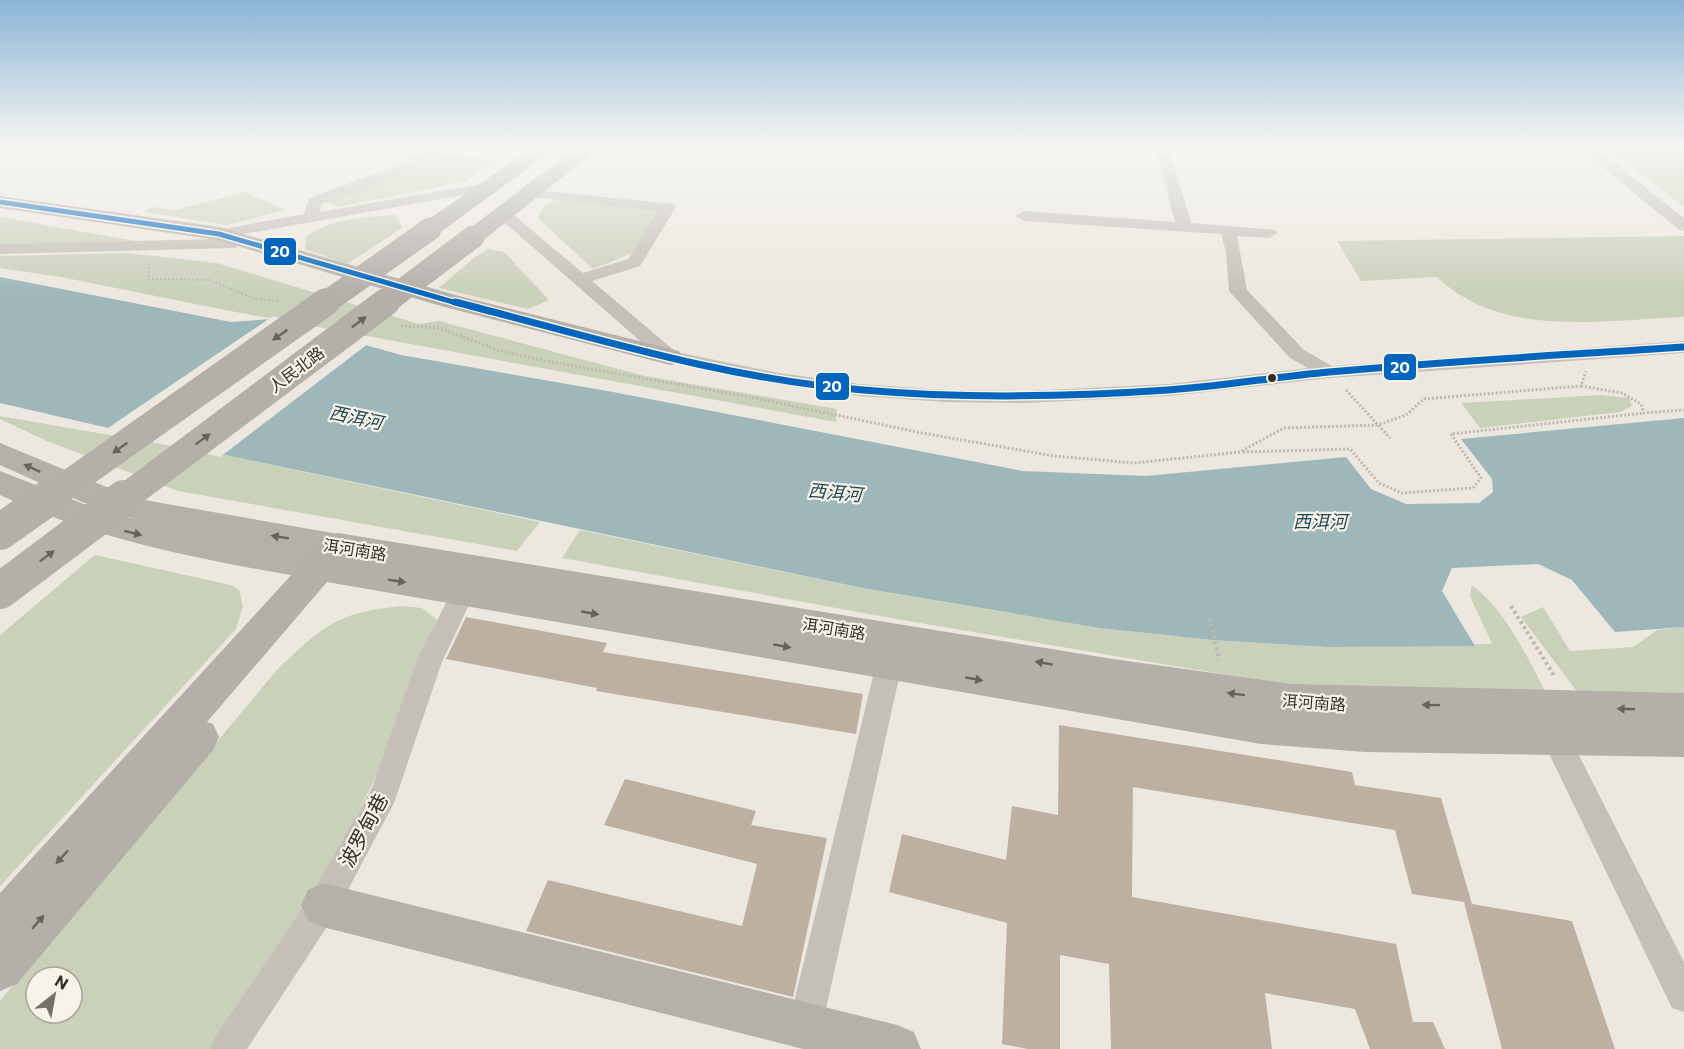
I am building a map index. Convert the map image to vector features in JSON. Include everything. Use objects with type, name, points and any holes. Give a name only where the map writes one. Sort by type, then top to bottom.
[{"type":"main road","points":[[0,532],[479,195]]},
{"type":"main road","name":"人民北路","points":[[0,591],[527,195]]},
{"type":"main road","points":[[0,927],[340,559]]},
{"type":"main road","points":[[0,967],[340,559]]},
{"type":"main road","name":"洱河南路","points":[[340,559],[464,592],[1114,703],[1300,731],[1565,722],[1684,710]]},
{"type":"main road","name":"洱河南路","points":[[340,559],[1239,694],[1292,701],[1565,722],[1684,739]]},
{"type":"street","points":[[310,218],[314,201],[332,195]]},
{"type":"street","points":[[219,234],[441,195]]},
{"type":"street","points":[[558,195],[668,207],[634,261],[579,280]]},
{"type":"street","points":[[1175,195],[1184,227]]},
{"type":"street","points":[[1645,195],[1684,226]]},
{"type":"street","points":[[0,202],[219,234],[450,301],[670,357],[779,379],[859,390],[945,396],[1025,397],[1170,390],[1329,372],[1684,347]]},
{"type":"street","points":[[503,214],[670,357]]},
{"type":"street","points":[[1024,216],[1269,233]]},
{"type":"street","points":[[1228,231],[1234,252],[1238,291],[1297,354],[1329,372]]},
{"type":"street","points":[[0,249],[251,242]]},
{"type":"street","name":"洱河南路","points":[[0,453],[69,485],[149,512],[340,559]]},
{"type":"street","name":"洱河南路","points":[[0,482],[69,513],[128,532],[340,559]]},
{"type":"street","name":"波罗甸巷","points":[[227,1049],[323,905],[384,794],[429,662],[464,592]]},
{"type":"street","points":[[805,1027],[889,664]]},
{"type":"street","points":[[1565,722],[1684,996]]},
{"type":"street","points":[[323,905],[897,1049]]},
{"type":"path","points":[[154,246],[146,270],[148,279],[209,280],[226,290],[253,298],[287,303]]},
{"type":"path","points":[[1329,372],[1390,438]]},
{"type":"path","points":[[1581,386],[1622,393],[1641,404],[1644,413]]},
{"type":"path","points":[[1240,452],[1350,449],[1379,483],[1402,493],[1473,488],[1481,478],[1451,434],[1684,410]]},
{"type":"path","points":[[1510,606],[1565,722]]},
{"type":"path","points":[[1210,618],[1221,669]]},
{"type":"green space","points":[[234,195],[252,195],[285,210],[227,225],[144,212],[152,207],[175,210]]},
{"type":"green space","points":[[398,195],[338,207],[327,202],[327,196]]},
{"type":"green space","points":[[1668,195],[1684,195],[1684,207]]},
{"type":"green space","points":[[558,198],[663,208],[638,251],[593,269],[538,218],[544,206]]},
{"type":"green space","points":[[396,215],[402,228],[347,264],[305,249],[306,236],[327,225],[361,218]]},
{"type":"green space","points":[[0,217],[135,241],[0,244]]},
{"type":"green space","points":[[1684,236],[1684,317],[1587,322],[1522,318],[1491,310],[1463,297],[1437,277],[1361,281],[1337,241]]},
{"type":"green space","points":[[488,249],[504,252],[549,300],[528,309],[439,288],[475,257]]},
{"type":"green space","points":[[127,253],[217,263],[419,324],[439,321],[645,376],[837,409],[836,422],[225,310],[61,277],[0,268],[0,256]]},
{"type":"green space","points":[[1601,395],[1629,398],[1632,406],[1620,412],[1480,428],[1461,403]]},
{"type":"green space","points":[[0,416],[225,455],[540,522],[517,551],[178,491],[47,441],[0,419]]},
{"type":"green space","points":[[580,530],[861,588],[1099,628],[1212,640],[1326,647],[1492,644],[1470,596],[1472,585],[1496,608],[1506,622],[1548,697],[1293,686],[902,620],[562,558]]},
{"type":"green space","points":[[95,555],[231,585],[239,590],[243,606],[236,629],[0,886],[0,635]]},
{"type":"green space","points":[[401,606],[422,608],[437,620],[430,646],[402,719],[362,806],[292,929],[216,1049],[0,1049],[0,1001],[24,972],[24,1025],[84,1025],[84,965],[30,965],[276,671],[331,624],[360,613]]},
{"type":"green space","points":[[1543,607],[1570,651],[1633,647],[1657,630],[1684,627],[1684,695],[1579,694],[1521,617]]},
{"type":"water","name":"西洱河","points":[[0,277],[231,322],[273,319],[401,355],[613,392],[1023,471],[1146,476],[1346,457],[1371,489],[1406,504],[1479,503],[1493,492],[1492,479],[1461,439],[1684,418],[1684,627],[1615,632],[1572,580],[1538,564],[1452,568],[1442,591],[1475,646],[1326,647],[1212,640],[1099,628],[862,588],[225,455],[0,403]]},
{"type":"pier","points":[[273,316],[369,343],[220,457],[105,430]]},
{"type":"building","points":[[466,617],[607,643],[603,652],[863,694],[856,734],[596,691],[597,688],[446,659]]},
{"type":"building","points":[[1059,725],[1352,772],[1355,785],[1441,798],[1472,904],[1572,921],[1615,1049],[1502,1049],[1464,902],[1412,894],[1395,830],[1133,787],[1132,897],[1396,944],[1413,1022],[1433,1022],[1445,1049],[1370,1049],[1355,1009],[1265,993],[1272,1049],[1111,1049],[1109,964],[1060,955],[1060,1049],[1028,1049],[1002,1044],[1007,923],[889,892],[902,834],[1006,860],[1012,806],[1058,815]]},
{"type":"building","points":[[625,779],[756,811],[751,825],[827,838],[793,997],[526,931],[548,880],[742,926],[757,864],[604,825]]},
{"type":"transit line","name":"20","points":[[0,202],[219,234],[450,301],[670,357],[779,379],[859,390],[945,396],[1025,397],[1170,390],[1329,372],[1684,347]]}]
